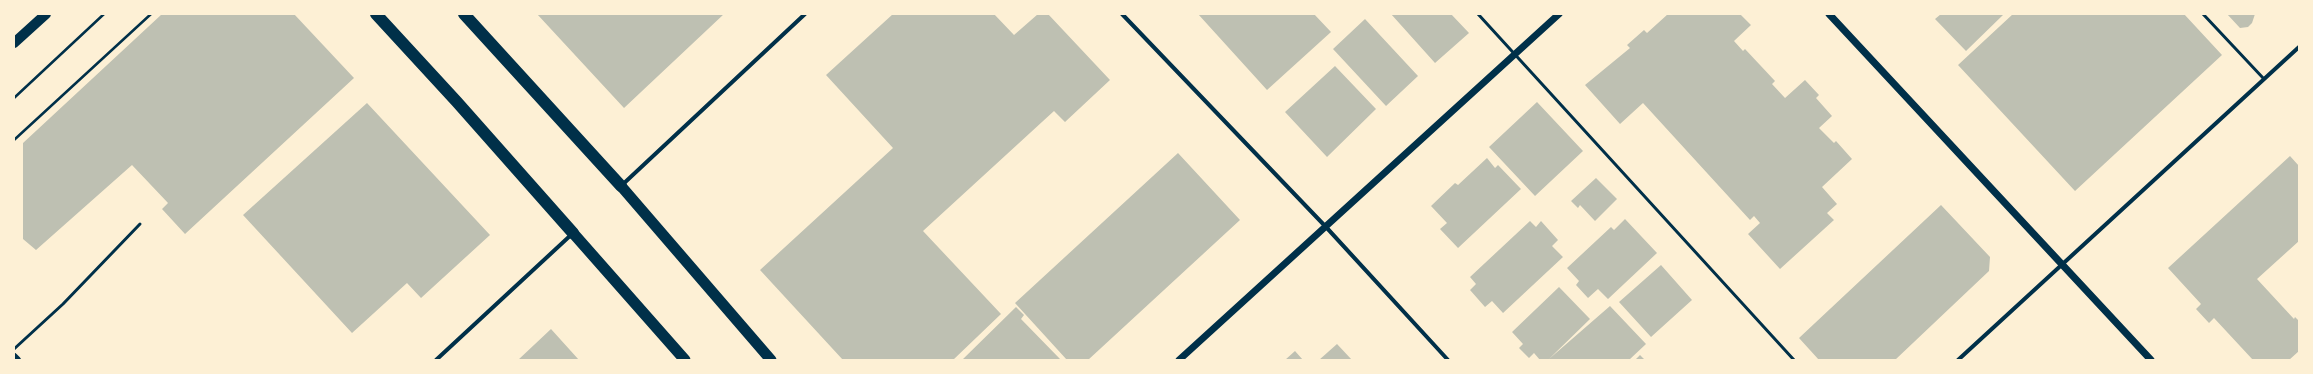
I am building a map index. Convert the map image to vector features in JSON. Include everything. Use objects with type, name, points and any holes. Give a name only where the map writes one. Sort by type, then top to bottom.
[{"type":"highway","points":[[376,14],[457,102],[685,360]]},
{"type":"highway","points":[[464,14],[621,186],[771,360]]},
{"type":"main road","points":[[14,43],[46,14]]},
{"type":"main road","points":[[14,357],[17,360]]},
{"type":"street","points":[[621,186],[805,14]]},
{"type":"street","points":[[1122,14],[1326,227],[1448,360]]},
{"type":"street","points":[[1179,360],[1559,14]]},
{"type":"street","points":[[1828,14],[2151,360]]},
{"type":"street","points":[[1958,360],[2299,47]]},
{"type":"street","points":[[436,360],[573,233]]},
{"type":"lane","points":[[1478,14],[1794,360]]},
{"type":"lane","points":[[2203,14],[2264,79]]},
{"type":"lane","points":[[14,349],[63,304],[140,224]]},
{"type":"path","points":[[14,98],[104,14]]},
{"type":"path","points":[[14,140],[151,14]]},
{"type":"building","points":[[162,14],[294,14],[354,78],[185,234],[162,209],[168,203],[132,165],[36,250],[23,239],[23,143]]},
{"type":"building","points":[[537,14],[724,14],[624,108]]},
{"type":"building","points":[[893,14],[994,14],[1014,35],[1038,14],[1048,14],[1110,80],[1065,122],[1054,111],[923,231],[1001,314],[953,360],[843,360],[760,270],[893,148],[826,75]]},
{"type":"building","points":[[1198,14],[1314,14],[1331,32],[1267,90]]},
{"type":"building","points":[[1391,14],[1451,14],[1469,33],[1435,63]]},
{"type":"building","points":[[1668,14],[1740,14],[1751,25],[1734,41],[1743,51],[1745,49],[1775,81],[1772,84],[1785,98],[1805,80],[1819,95],[1816,98],[1832,116],[1819,128],[1834,143],[1836,141],[1852,159],[1822,187],[1837,204],[1827,213],[1834,220],[1780,269],[1748,234],[1760,223],[1754,216],[1750,220],[1643,103],[1620,124],[1585,85],[1630,48],[1627,45],[1644,30],[1647,33]]},
{"type":"building","points":[[1941,14],[2003,15],[1966,51],[1935,19]]},
{"type":"building","points":[[2013,14],[2184,14],[2222,55],[2075,191],[1958,65]]},
{"type":"building","points":[[2227,14],[2255,14],[2252,23],[2248,27],[2240,28]]},
{"type":"building","points":[[1365,19],[1418,76],[1386,106],[1333,49]]},
{"type":"building","points":[[1335,66],[1376,109],[1327,157],[1285,112]]},
{"type":"building","points":[[1537,102],[1583,151],[1535,196],[1489,147]]},
{"type":"building","points":[[367,103],[490,235],[421,298],[407,283],[352,333],[243,215]]},
{"type":"building","points":[[1178,153],[1240,220],[1088,360],[1067,360],[1015,303]]},
{"type":"building","points":[[2290,156],[2299,166],[2299,241],[2257,279],[2294,319],[2295,317],[2299,321],[2299,351],[2289,360],[2253,360],[2214,318],[2209,323],[2196,309],[2201,304],[2168,268]]},
{"type":"building","points":[[1487,158],[1495,168],[1498,165],[1521,189],[1458,248],[1440,229],[1447,223],[1431,206],[1455,183],[1458,185]]},
{"type":"building","points":[[1596,178],[1617,199],[1595,221],[1580,205],[1578,208],[1571,201]]},
{"type":"building","points":[[1941,205],[1990,257],[1989,271],[1895,360],[1819,360],[1799,338]]},
{"type":"building","points":[[1625,219],[1657,253],[1608,299],[1598,289],[1588,298],[1576,285],[1579,281],[1567,268],[1611,227],[1614,230]]},
{"type":"building","points":[[1530,221],[1536,227],[1541,221],[1558,240],[1552,246],[1563,257],[1503,313],[1492,301],[1485,307],[1470,290],[1476,284],[1470,277]]},
{"type":"building","points":[[1661,265],[1692,300],[1651,337],[1619,302]]},
{"type":"building","points":[[1559,287],[1590,319],[1549,359],[1610,306],[1646,344],[1629,360],[1540,360],[1534,353],[1529,358],[1519,348],[1523,344],[1512,332]]},
{"type":"building","points":[[1016,307],[1024,315],[1021,319],[1061,360],[962,360]]},
{"type":"building","points":[[551,329],[579,360],[518,360]]},
{"type":"building","points":[[1337,344],[1352,360],[1319,360]]},
{"type":"building","points":[[1295,351],[1303,360],[1285,360]]},
{"type":"building","points":[[1640,355],[1645,360],[1635,360]]}]
